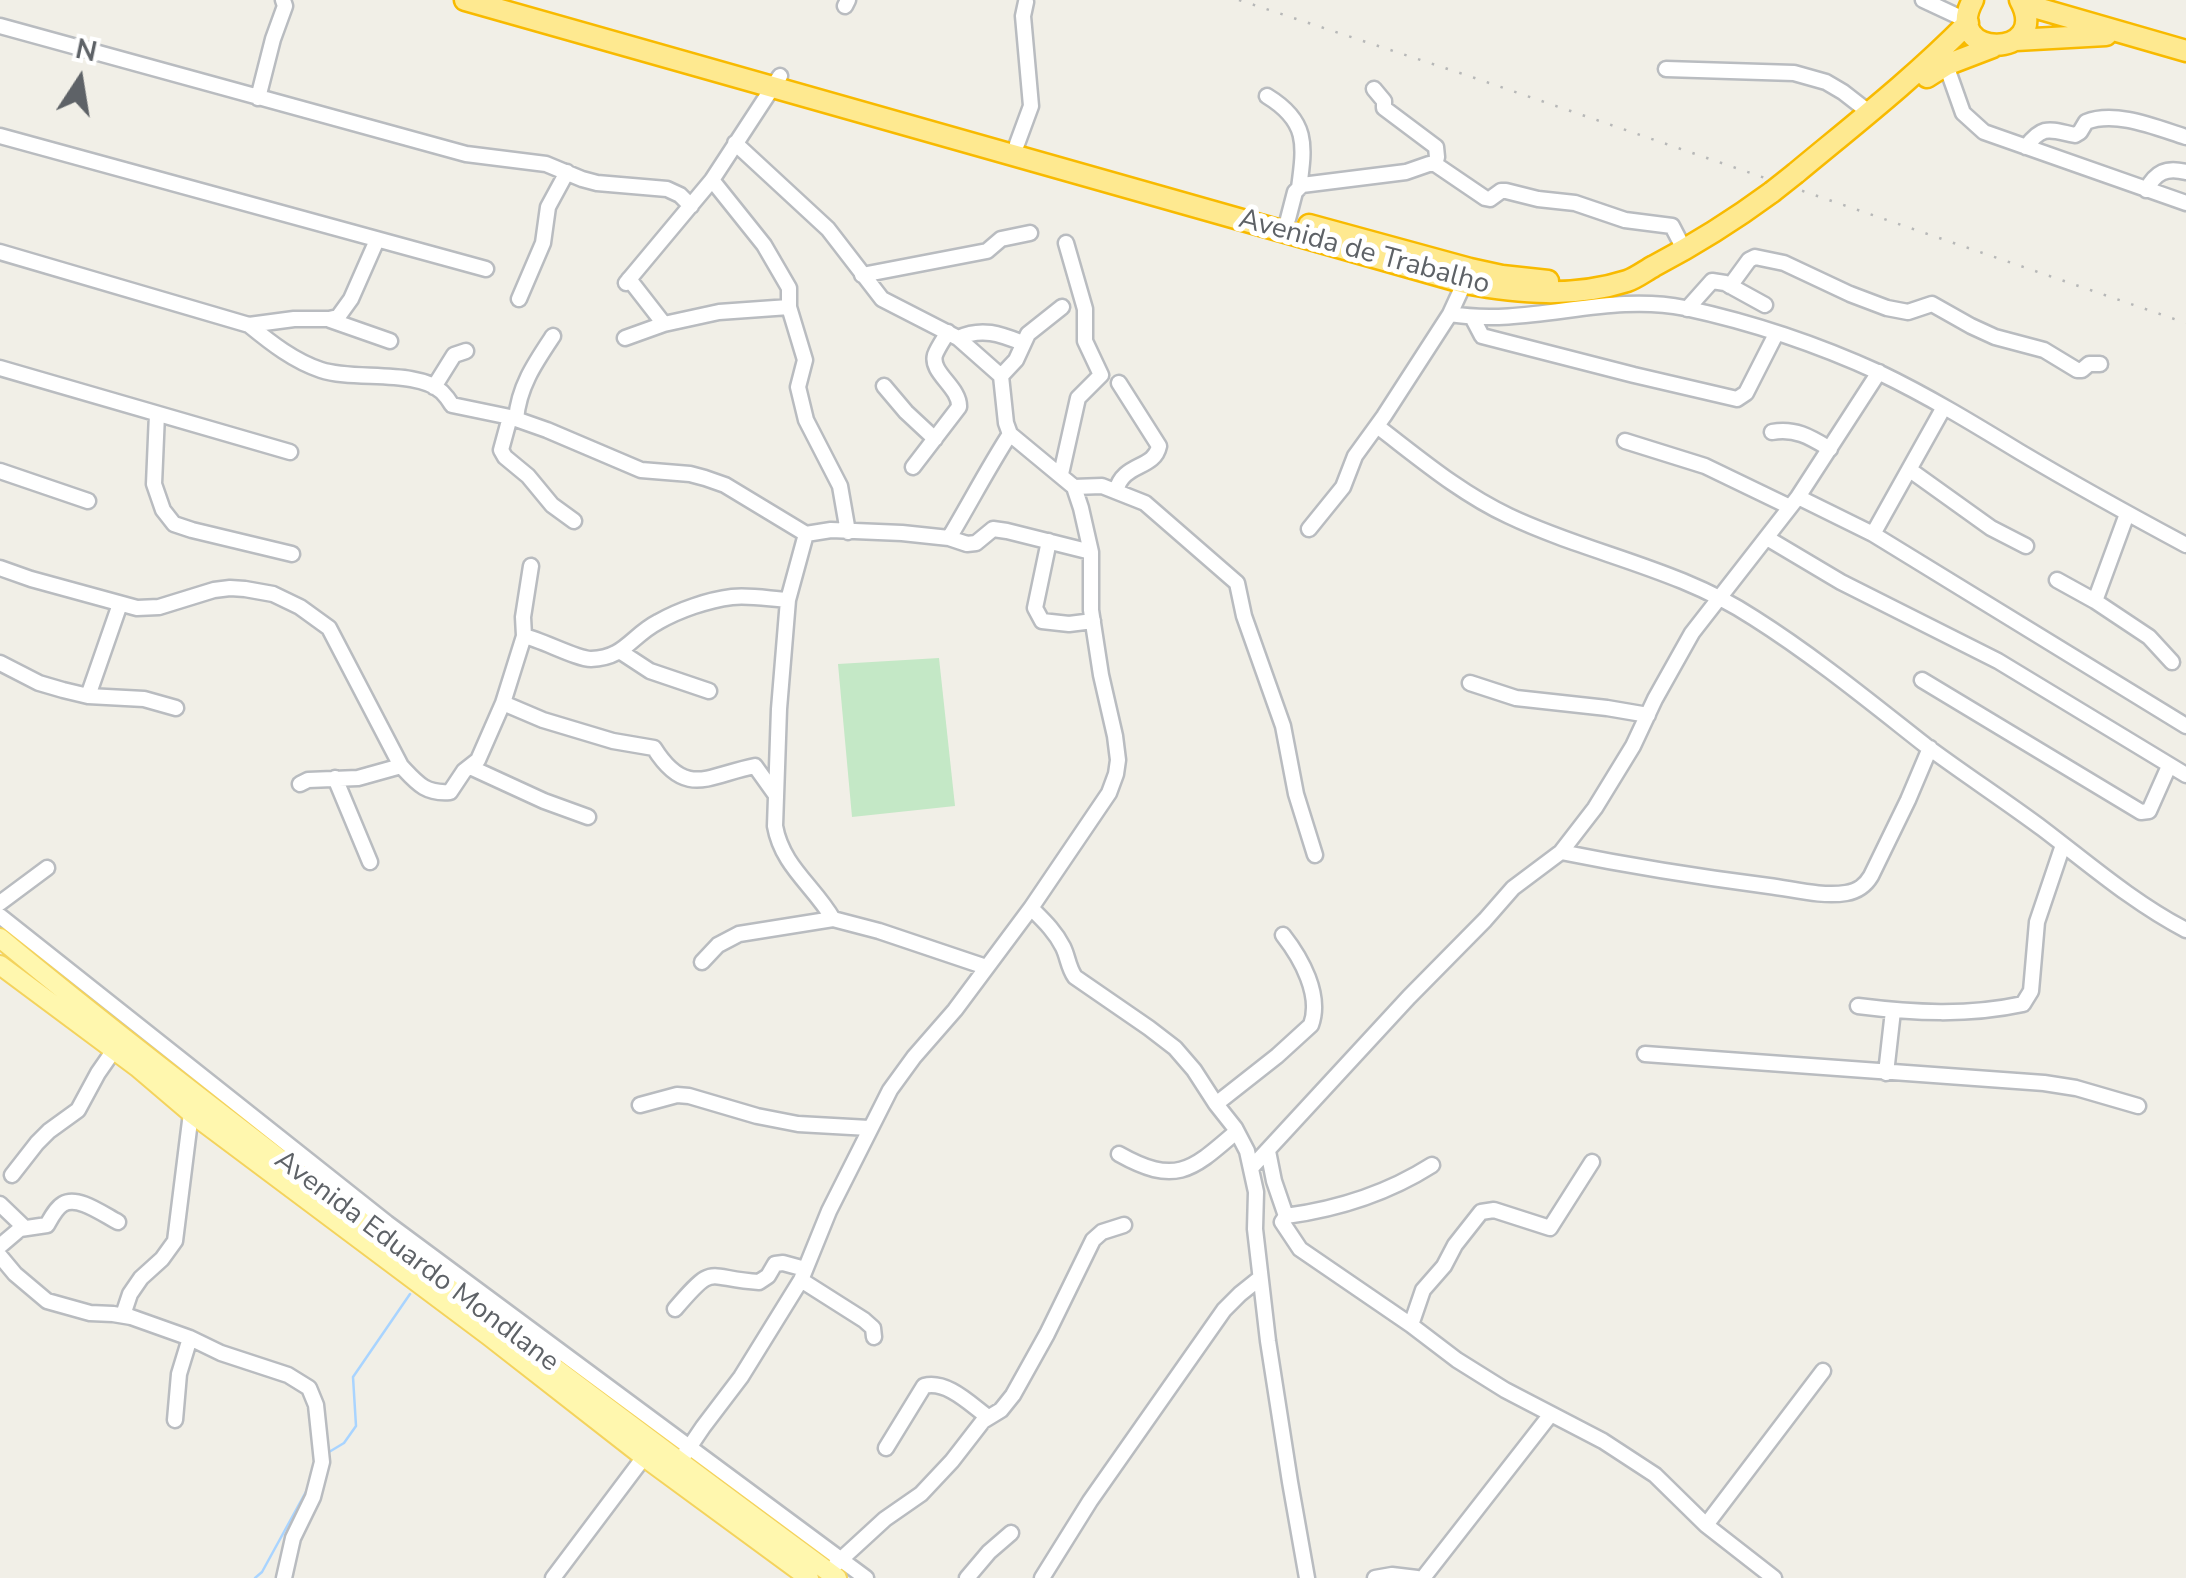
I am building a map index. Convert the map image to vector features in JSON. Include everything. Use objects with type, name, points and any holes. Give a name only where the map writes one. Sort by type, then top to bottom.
[{"type":"highway","name":"Avenida de Trabalho","points":[[465,0],[558,20],[1468,276],[1574,279],[1649,269],[1685,251]]},
{"type":"highway","name":"Avenida de Trabalho","points":[[509,0],[558,20]]},
{"type":"highway","points":[[1973,0],[1968,22],[1976,38],[1993,46]]},
{"type":"highway","points":[[2062,0],[2091,24]]},
{"type":"highway","points":[[1877,108],[1946,65],[2016,40],[2026,24],[2022,1],[2186,52]]},
{"type":"highway","points":[[1685,251],[1728,225],[1877,108],[1968,22]]},
{"type":"highway","points":[[2016,40],[2133,34]]},
{"type":"highway","name":"Avenida de Trabalho","points":[[959,134],[1017,144],[1100,174]]},
{"type":"highway","name":"Avenida de Trabalho","points":[[1216,206],[1288,219],[1363,247]]},
{"type":"main road","name":"Avenida Eduardo Mondlane","points":[[0,938],[118,1036],[809,1578]]},
{"type":"main road","name":"Avenida Eduardo Mondlane","points":[[0,965],[489,1336],[649,1450],[685,1454],[836,1570]]},
{"type":"street","points":[[258,98],[286,6],[283,0]]},
{"type":"street","points":[[1923,0],[1968,22]]},
{"type":"street","points":[[1017,144],[1031,106],[1023,16],[1026,2]]},
{"type":"street","points":[[0,26],[466,154],[546,164],[598,184],[667,189],[691,206]]},
{"type":"street","points":[[1946,65],[1964,114],[1984,132],[2186,203]]},
{"type":"street","points":[[1666,69],[1794,72],[1826,82],[1877,108]]},
{"type":"street","points":[[664,324],[628,281],[712,180],[776,82]]},
{"type":"street","points":[[1298,188],[1406,172],[1434,164],[1438,157],[1436,147],[1384,108],[1384,101],[1374,89]]},
{"type":"street","points":[[1267,96],[1287,110],[1300,128],[1303,156],[1288,219]]},
{"type":"street","points":[[2026,147],[2036,133],[2046,130],[2075,135],[2086,122],[2098,117],[2124,120],[2186,138]]},
{"type":"street","points":[[0,136],[486,270]]},
{"type":"street","points":[[0,916],[387,1224],[685,1454],[740,1377],[803,1275],[829,1211],[890,1090],[1032,908],[1109,793],[1118,760],[1093,622],[1091,552],[1074,487],[1010,434],[1001,376],[953,335],[882,299],[828,229],[735,143]]},
{"type":"street","points":[[1434,164],[1485,198],[1506,191],[1575,202],[1624,220],[1672,226],[1685,251]]},
{"type":"street","points":[[2146,190],[2154,176],[2166,170],[2186,172]]},
{"type":"street","points":[[519,299],[543,243],[548,207],[567,172]]},
{"type":"street","points":[[712,180],[764,246],[790,288],[789,307],[805,360],[798,387],[806,420],[840,486],[848,532]]},
{"type":"street","points":[[862,275],[986,251],[1001,239],[1030,233]]},
{"type":"street","points":[[0,252],[249,324],[338,317],[351,299],[376,240]]},
{"type":"street","points":[[1061,474],[1076,404],[1101,375],[1085,341],[1085,310],[1066,243]]},
{"type":"street","points":[[1730,286],[1749,260],[1766,258],[1887,308],[1908,312],[1932,304],[1995,337],[2044,350],[2077,370],[2100,364]]},
{"type":"street","points":[[1310,529],[1343,487],[1355,456],[1450,314],[1468,276]]},
{"type":"street","points":[[1687,308],[1712,281],[1765,305]]},
{"type":"street","points":[[1450,314],[1517,318],[1636,302],[1687,308],[1776,334],[1879,372],[2186,545]]},
{"type":"street","points":[[626,338],[664,324],[719,312],[789,307]]},
{"type":"street","points":[[1001,376],[1016,360],[1034,328],[1062,307]]},
{"type":"street","points":[[1472,318],[1482,336],[1737,398],[1746,393],[1776,334]]},
{"type":"street","points":[[329,319],[390,341]]},
{"type":"street","points":[[249,324],[275,346],[324,372],[390,376],[434,387],[452,405],[513,418],[640,470],[690,474],[725,485],[806,534],[832,530],[902,533],[968,544],[976,543],[993,530],[1007,530],[1091,552]]},
{"type":"street","points":[[913,467],[960,408],[958,394],[934,357],[953,335],[994,332],[1024,342]]},
{"type":"street","points":[[553,336],[527,373],[501,450],[552,505],[574,521]]},
{"type":"street","points":[[434,387],[454,355],[466,351]]},
{"type":"street","points":[[0,368],[290,452]]},
{"type":"street","points":[[1252,1167],[1513,888],[1561,852],[1634,746],[1684,647],[1718,596],[1794,502],[1879,372]]},
{"type":"street","points":[[1116,490],[1127,472],[1159,452],[1119,383]]},
{"type":"street","points":[[884,386],[935,439]]},
{"type":"street","points":[[1873,534],[1944,407]]},
{"type":"street","points":[[157,414],[154,484],[174,524],[292,554]]},
{"type":"street","points":[[1377,426],[1439,474],[1507,515],[1694,584],[1753,617],[2134,898],[2186,930]]},
{"type":"street","points":[[1772,432],[1804,434],[1830,449]]},
{"type":"street","points":[[949,538],[1010,434]]},
{"type":"street","points":[[1625,441],[1705,466],[1873,534],[2186,726]]},
{"type":"street","points":[[1910,470],[1990,528],[2026,546]]},
{"type":"street","points":[[0,472],[88,502]]},
{"type":"street","points":[[1074,487],[1102,486],[1145,504],[1238,583],[1244,616],[1282,726],[1314,855]]},
{"type":"street","points":[[2095,601],[2127,514]]},
{"type":"street","points":[[806,534],[788,600],[775,826],[784,856],[833,919]]},
{"type":"street","points":[[1767,538],[1841,582],[1998,661],[2186,775]]},
{"type":"street","points":[[1049,542],[1035,608],[1037,615],[1042,621],[1093,622]]},
{"type":"street","points":[[0,568],[120,604],[148,608],[230,588],[273,594],[300,607],[328,628],[401,766],[417,784],[435,793],[450,792],[464,771],[478,760],[503,704],[524,636],[531,566]]},
{"type":"street","points":[[2056,580],[2095,601],[2148,638],[2172,662]]},
{"type":"street","points":[[524,636],[586,659],[607,657],[621,652],[642,630],[698,606],[735,596],[788,600]]},
{"type":"street","points":[[88,696],[120,604]]},
{"type":"street","points":[[621,652],[650,670],[709,691]]},
{"type":"street","points":[[0,663],[39,683],[88,696],[144,699],[176,708]]},
{"type":"street","points":[[1922,680],[2141,812],[2148,810],[2168,766]]},
{"type":"street","points":[[1470,682],[1516,698],[1648,715]]},
{"type":"street","points":[[503,704],[532,717],[613,741],[654,748],[664,764],[684,778],[704,780],[755,766],[774,794]]},
{"type":"street","points":[[1561,852],[1706,878],[1826,893],[1853,892],[1866,885],[1871,876],[1930,748]]},
{"type":"street","points":[[300,784],[308,780],[358,778],[401,766]]},
{"type":"street","points":[[470,767],[588,817]]},
{"type":"street","points":[[336,778],[370,862]]},
{"type":"street","points":[[1858,1006],[1930,1014],[2013,1006],[2027,1000],[2037,922],[2063,845]]},
{"type":"street","points":[[0,903],[48,868]]},
{"type":"street","points":[[1032,908],[1058,939],[1075,977],[1175,1048],[1247,1151],[1256,1192],[1260,1278],[1308,1578]]},
{"type":"street","points":[[702,962],[718,946],[739,934],[833,919],[986,968]]},
{"type":"street","points":[[1216,1104],[1277,1056],[1314,1019],[1313,996],[1306,976],[1283,935]]},
{"type":"street","points":[[1886,1073],[1892,1010]]},
{"type":"street","points":[[12,1175],[49,1131],[78,1110],[114,1050]]},
{"type":"street","points":[[1645,1054],[2044,1083],[2138,1106]]},
{"type":"street","points":[[640,1104],[689,1096],[798,1124],[870,1128]]},
{"type":"street","points":[[122,1315],[141,1278],[175,1241],[192,1112]]},
{"type":"street","points":[[1119,1154],[1162,1172],[1186,1170],[1236,1132]]},
{"type":"street","points":[[1268,1152],[1286,1216]]},
{"type":"street","points":[[1411,1325],[1423,1290],[1480,1212],[1494,1210],[1550,1228],[1592,1162]]},
{"type":"street","points":[[1432,1165],[1405,1182],[1340,1206],[1286,1216],[1282,1222],[1300,1249],[1456,1360],[1603,1441],[1655,1475],[1754,1572],[1774,1578]]},
{"type":"street","points":[[0,1246],[26,1228],[47,1224],[60,1206],[72,1202],[118,1222]]},
{"type":"street","points":[[0,1204],[26,1228]]},
{"type":"street","points":[[866,1578],[836,1570],[885,1518],[921,1494],[973,1431],[1002,1410],[1047,1334],[1093,1240],[1102,1232],[1124,1225]]},
{"type":"street","points":[[0,1256],[47,1301],[90,1313],[122,1315],[288,1375],[309,1388],[316,1405],[322,1462],[284,1578]]},
{"type":"street","points":[[675,1309],[708,1275],[760,1282],[775,1264],[783,1263],[864,1320],[873,1328],[874,1338]]},
{"type":"street","points":[[0,1281],[15,1274]]},
{"type":"street","points":[[1042,1578],[1090,1501],[1224,1310],[1260,1278]]},
{"type":"street","points":[[175,1420],[179,1374],[190,1338]]},
{"type":"street","points":[[1706,1525],[1823,1371]]},
{"type":"street","points":[[886,1448],[924,1386],[946,1388],[988,1417]]},
{"type":"street","points":[[1376,1578],[1420,1578],[1551,1414]]},
{"type":"street","points":[[553,1578],[649,1450]]},
{"type":"street","points":[[967,1578],[1011,1533]]},
{"type":"green space","points":[[939,658],[955,806],[852,817],[838,664]]},
{"type":"waterway","points":[[329,1452],[344,1443],[356,1426],[353,1377],[410,1294]]},
{"type":"waterway","points":[[255,1578],[308,1488]]},
{"type":"railway","points":[[1239,0],[2186,323]]}]
